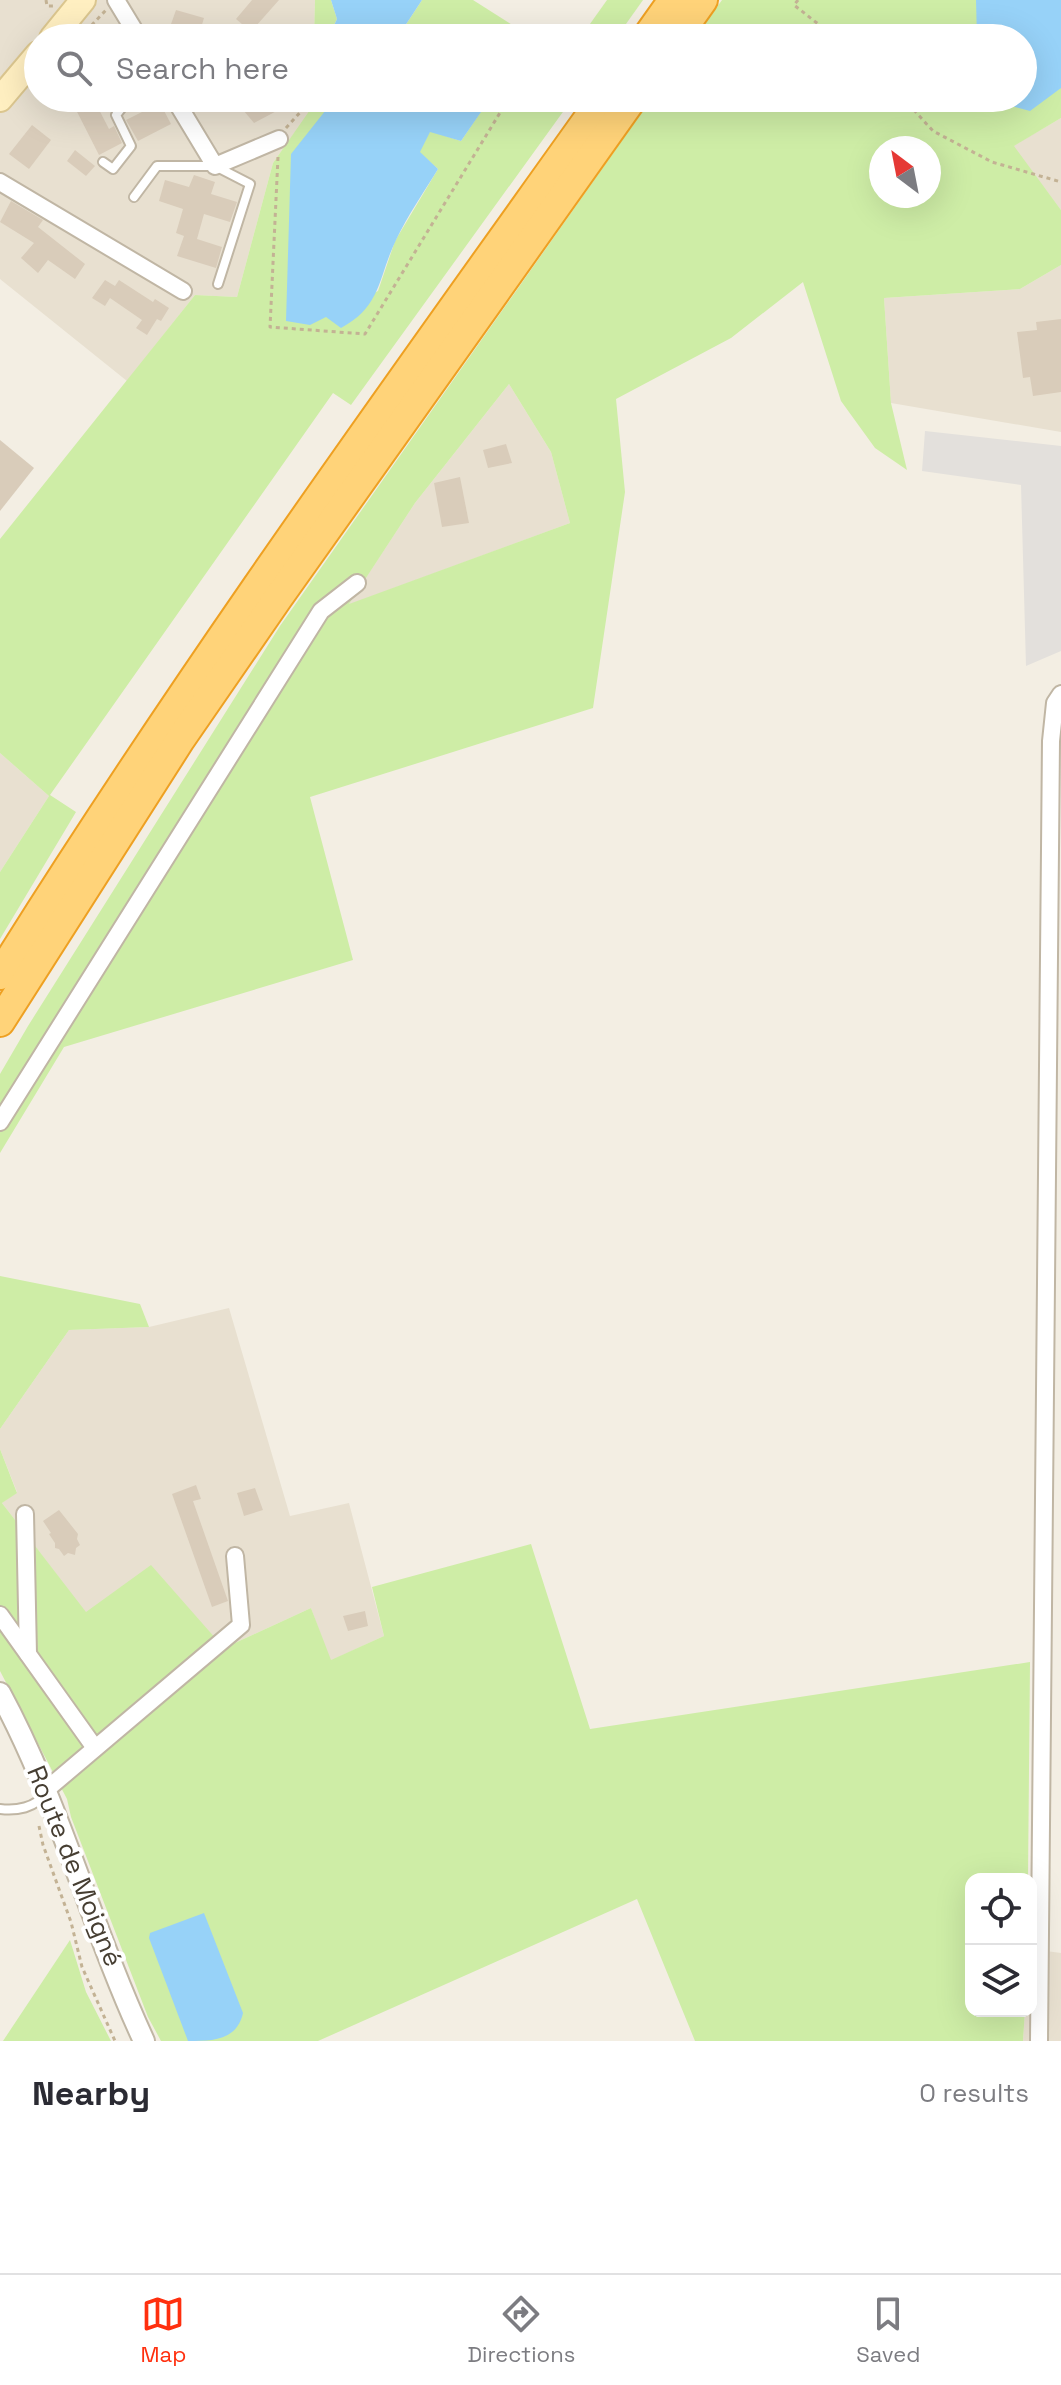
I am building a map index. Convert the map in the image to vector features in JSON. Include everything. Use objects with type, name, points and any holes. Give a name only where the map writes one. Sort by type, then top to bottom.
[{"type":"highway","points":[[656,24],[673,0]]},
{"type":"highway","points":[[686,24],[703,0]]},
{"type":"highway","points":[[0,975],[74,857],[249,598],[593,112]]},
{"type":"highway","points":[[0,1022],[180,740],[623,112]]},
{"type":"main road","points":[[63,24],[80,1]]},
{"type":"main road","points":[[0,99],[24,71]]},
{"type":"street","points":[[112,3],[128,24]]},
{"type":"street","points":[[182,112],[215,166],[279,139]]},
{"type":"street","points":[[0,182],[183,291]]},
{"type":"street","points":[[0,1122],[321,611],[357,583]]},
{"type":"street","points":[[1039,2041],[1051,741],[1055,703],[1061,694]]},
{"type":"street","points":[[25,1514],[28,1656]]},
{"type":"street","points":[[42,1795],[241,1625],[235,1556]]},
{"type":"street","points":[[0,1615],[95,1748]]},
{"type":"street","name":"Route de Moigné","points":[[0,1693],[20,1729],[42,1795],[144,2041]]},
{"type":"lane","points":[[103,162],[113,169],[131,146],[116,115],[118,112]]},
{"type":"lane","points":[[134,197],[157,166],[215,166],[250,184],[218,284]]},
{"type":"lane","points":[[0,1809],[15,1810],[42,1795]]},
{"type":"path","points":[[46,0],[47,6]]},
{"type":"path","points":[[798,0],[794,5],[818,24]]},
{"type":"path","points":[[93,24],[112,3]]},
{"type":"path","points":[[301,112],[279,139],[270,327],[365,334],[500,112]]},
{"type":"path","points":[[916,112],[933,131],[992,162],[1061,182]]},
{"type":"path","points":[[42,1795],[37,1817],[43,1845],[71,1922],[82,1967],[115,2041]]},
{"type":"shaded area","points":[[0,0],[315,0],[314,24],[24,24],[24,112],[309,112],[273,163],[237,297],[195,295],[127,381],[0,279]]},
{"type":"shaded area","points":[[1061,118],[1061,210],[1013,146]]},
{"type":"shaded area","points":[[1061,265],[1061,432],[891,403],[884,298],[1020,289]]},
{"type":"shaded area","points":[[509,384],[551,452],[570,523],[348,605],[415,503]]},
{"type":"shaded area","points":[[925,431],[1061,446],[1061,651],[1026,666],[1021,485],[922,471]]},
{"type":"shaded area","points":[[0,753],[49,796],[0,872]]},
{"type":"shaded area","points":[[229,1308],[290,1516],[349,1503],[384,1636],[330,1661],[311,1608],[224,1648],[86,1613],[2,1503],[17,1492],[0,1449],[0,1429],[69,1330],[149,1327]]},
{"type":"shaded area","points":[[1037,1950],[1061,1953],[1061,2041],[1023,2041],[1025,2017],[1037,2017]]},
{"type":"green space","points":[[315,0],[331,0],[337,19],[335,24],[314,24]]},
{"type":"green space","points":[[422,0],[473,0],[511,24],[406,24]]},
{"type":"green space","points":[[607,0],[643,0],[626,24],[590,24]]},
{"type":"green space","points":[[722,0],[1061,0],[1061,118],[1014,146],[1061,210],[1061,265],[1020,289],[884,298],[891,403],[907,470],[875,448],[841,401],[803,282],[731,338],[616,399],[625,492],[593,708],[310,797],[353,960],[64,1047],[0,1153],[0,1074],[280,626],[642,112],[1037,112],[1037,24],[705,24]],"holes":[[[509,384],[551,452],[570,523],[349,604],[415,503]]]},
{"type":"green space","points":[[309,112],[333,112],[326,316],[378,291],[395,241],[438,169],[419,152],[430,131],[461,141],[481,112],[563,112],[351,405],[333,393],[50,795],[76,812],[0,939],[0,872],[49,796],[0,753],[0,539],[195,295],[237,297],[273,163]]},
{"type":"green space","points":[[0,1276],[140,1304],[149,1327],[69,1330],[0,1429]]},
{"type":"green space","points":[[0,1449],[17,1493],[2,1503],[86,1612],[151,1565],[224,1648],[311,1608],[331,1660],[384,1636],[372,1587],[531,1544],[590,1729],[1030,1662],[1028,1873],[965,1873],[965,2017],[1025,2017],[1023,2041],[695,2041],[637,1899],[318,2041],[161,2041],[148,2017],[71,1817],[67,1799],[0,1671]]},
{"type":"green space","points":[[70,1940],[86,1992],[111,2041],[3,2041]]},
{"type":"water","points":[[331,0],[422,0],[406,24],[335,24],[337,19]]},
{"type":"water","points":[[976,0],[1061,0],[1061,88],[1037,106],[1037,24],[977,24]]},
{"type":"water","points":[[324,112],[481,112],[461,141],[430,132],[420,152],[438,169],[401,231],[372,300],[341,328],[326,317],[310,325],[286,321],[291,154]]},
{"type":"water","points":[[204,1913],[243,2013],[235,2029],[222,2038],[188,2041],[149,1938],[150,1933]]},
{"type":"building","points":[[252,0],[279,0],[258,24],[242,24],[236,19]]},
{"type":"building","points":[[176,10],[204,18],[202,24],[171,24]]},
{"type":"building","points":[[77,112],[100,112],[109,129],[114,126],[122,143],[99,155]]},
{"type":"building","points":[[142,112],[165,112],[171,124],[138,141],[126,120]]},
{"type":"building","points":[[245,112],[275,112],[254,123]]},
{"type":"building","points":[[32,125],[51,140],[29,169],[9,154]]},
{"type":"building","points":[[75,150],[95,166],[86,176],[67,161]]},
{"type":"building","points":[[194,175],[215,182],[211,194],[237,202],[230,222],[204,214],[197,239],[222,247],[216,268],[177,256],[184,236],[176,233],[183,209],[159,201],[165,180],[189,187]]},
{"type":"building","points":[[11,201],[43,220],[38,227],[85,264],[75,279],[48,260],[38,273],[21,258],[34,243],[0,222]]},
{"type":"building","points":[[105,280],[115,286],[119,280],[153,302],[155,299],[169,308],[147,335],[136,328],[142,320],[110,298],[105,306],[92,298]]},
{"type":"building","points":[[1061,319],[1061,392],[1033,396],[1030,377],[1023,378],[1017,332],[1037,330],[1036,322]]},
{"type":"building","points":[[0,440],[34,468],[0,511]]},
{"type":"building","points":[[506,444],[512,463],[488,468],[483,450]]},
{"type":"building","points":[[460,477],[469,523],[442,527],[434,483]]},
{"type":"building","points":[[196,1485],[201,1499],[193,1501],[228,1601],[212,1607],[172,1494]]},
{"type":"building","points":[[255,1488],[263,1510],[244,1516],[237,1493]]},
{"type":"building","points":[[59,1510],[78,1534],[80,1545],[75,1555],[68,1553],[64,1556],[55,1548],[51,1533],[43,1521]]},
{"type":"building","points":[[365,1611],[368,1626],[348,1631],[343,1616]]}]
